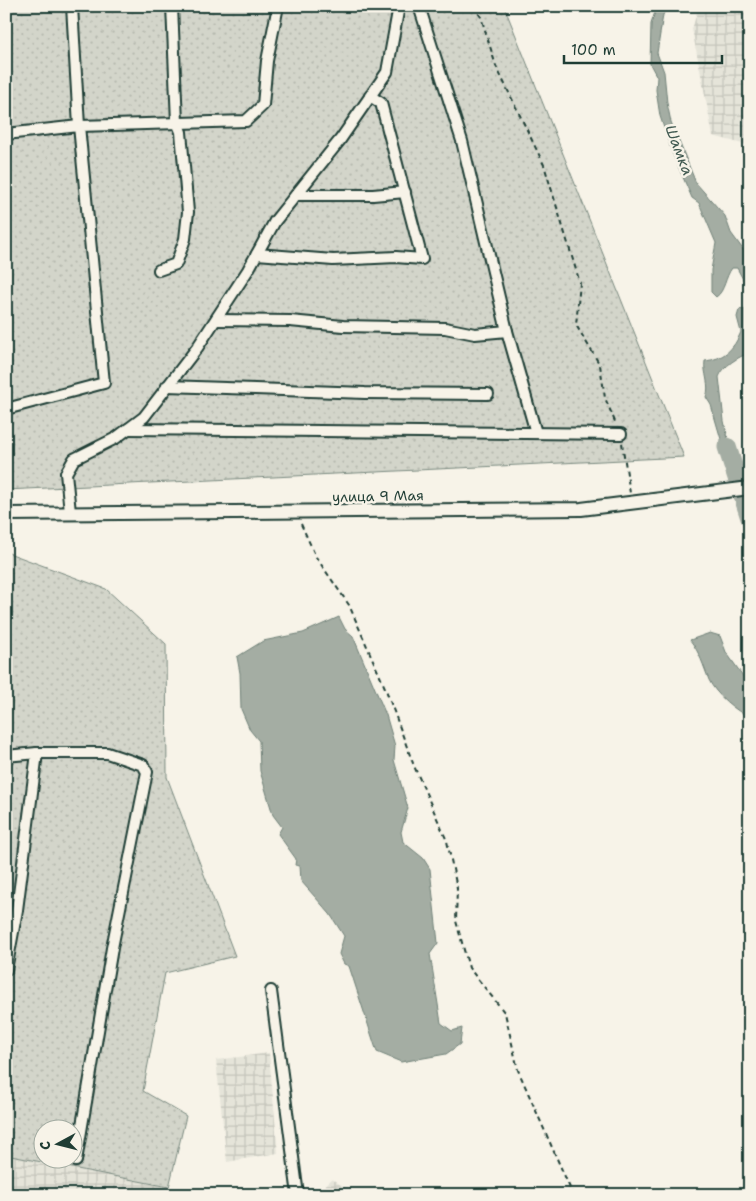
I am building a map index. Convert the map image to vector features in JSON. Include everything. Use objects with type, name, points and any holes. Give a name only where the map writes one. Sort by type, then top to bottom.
[{"type":"main road","name":"улица 9 Мая","points":[[6,514],[70,512],[296,513],[580,509],[720,490],[750,488]]},
{"type":"lane","points":[[6,409],[104,383],[79,126],[72,6]]},
{"type":"lane","points":[[159,270],[176,264],[185,239],[188,212],[182,132],[177,122],[172,6]]},
{"type":"lane","points":[[6,134],[79,126],[246,121],[263,105],[267,61],[278,6]]},
{"type":"lane","points":[[70,512],[66,473],[74,459],[116,438],[144,417],[192,355],[216,320],[275,221],[340,140],[387,72],[399,6]]},
{"type":"lane","points":[[419,6],[462,141],[507,331],[536,433]]},
{"type":"lane","points":[[257,254],[333,260],[396,257],[422,259],[381,103],[370,96]]},
{"type":"lane","points":[[296,195],[405,192]]},
{"type":"lane","points":[[216,320],[290,321],[344,326],[445,328],[475,334],[507,331]]},
{"type":"lane","points":[[167,386],[365,393],[488,394]]},
{"type":"lane","points":[[128,429],[620,434]]},
{"type":"lane","points":[[6,756],[37,753],[107,753],[143,765],[147,772],[112,948],[82,1126]]},
{"type":"lane","points":[[6,970],[17,910],[37,753]]},
{"type":"lane","points":[[271,991],[298,1195]]},
{"type":"path","points":[[473,6],[481,17],[496,66],[544,165],[580,283],[576,325],[600,365],[605,398],[620,434],[632,502]]},
{"type":"path","points":[[296,513],[316,557],[349,605],[386,690],[414,766],[447,841],[456,888],[456,921],[469,968],[505,1013],[518,1070],[573,1195]]},
{"type":"shaded area","points":[[6,6],[504,6],[684,457],[6,490]]},
{"type":"shaded area","points":[[699,6],[750,6],[750,146],[713,136],[692,29]]},
{"type":"shaded area","points":[[6,552],[106,589],[166,644],[167,777],[235,956],[165,973],[143,1091],[186,1116],[169,1187],[72,1168],[82,1168],[82,1118],[32,1118],[32,1160],[6,1155]]},
{"type":"shaded area","points":[[269,1053],[278,1153],[227,1162],[216,1060]]},
{"type":"shaded area","points":[[6,1155],[32,1160],[32,1168],[72,1168],[209,1195],[6,1195]]},
{"type":"shaded area","points":[[332,1179],[355,1195],[315,1195]]},
{"type":"water","points":[[657,6],[667,6],[663,15],[657,53],[664,72],[671,122],[696,183],[725,216],[731,233],[750,259],[750,353],[732,362],[719,377],[724,421],[731,452],[739,472],[731,472],[729,459],[725,453],[711,405],[706,397],[708,388],[705,361],[718,358],[728,352],[738,338],[741,332],[737,317],[739,310],[746,308],[746,285],[737,268],[732,268],[719,294],[716,297],[711,292],[711,270],[716,243],[699,203],[692,198],[672,152],[660,116],[656,90],[657,77],[650,64],[651,24]]},
{"type":"water","points":[[339,617],[345,629],[353,636],[386,715],[395,746],[394,760],[408,808],[401,832],[403,842],[423,858],[430,869],[438,943],[430,954],[441,1023],[452,1031],[462,1028],[460,1044],[446,1054],[401,1062],[377,1052],[349,966],[344,964],[339,954],[344,936],[330,914],[301,881],[300,866],[295,865],[296,859],[278,834],[282,827],[273,815],[260,771],[259,741],[250,730],[241,709],[240,673],[237,657],[263,641],[303,633]]},
{"type":"water","points":[[710,633],[720,636],[726,652],[750,686],[750,718],[721,697],[712,686],[699,654],[690,640]]},
{"type":"waterway","name":"Шамка","points":[[727,447],[750,518]]}]
